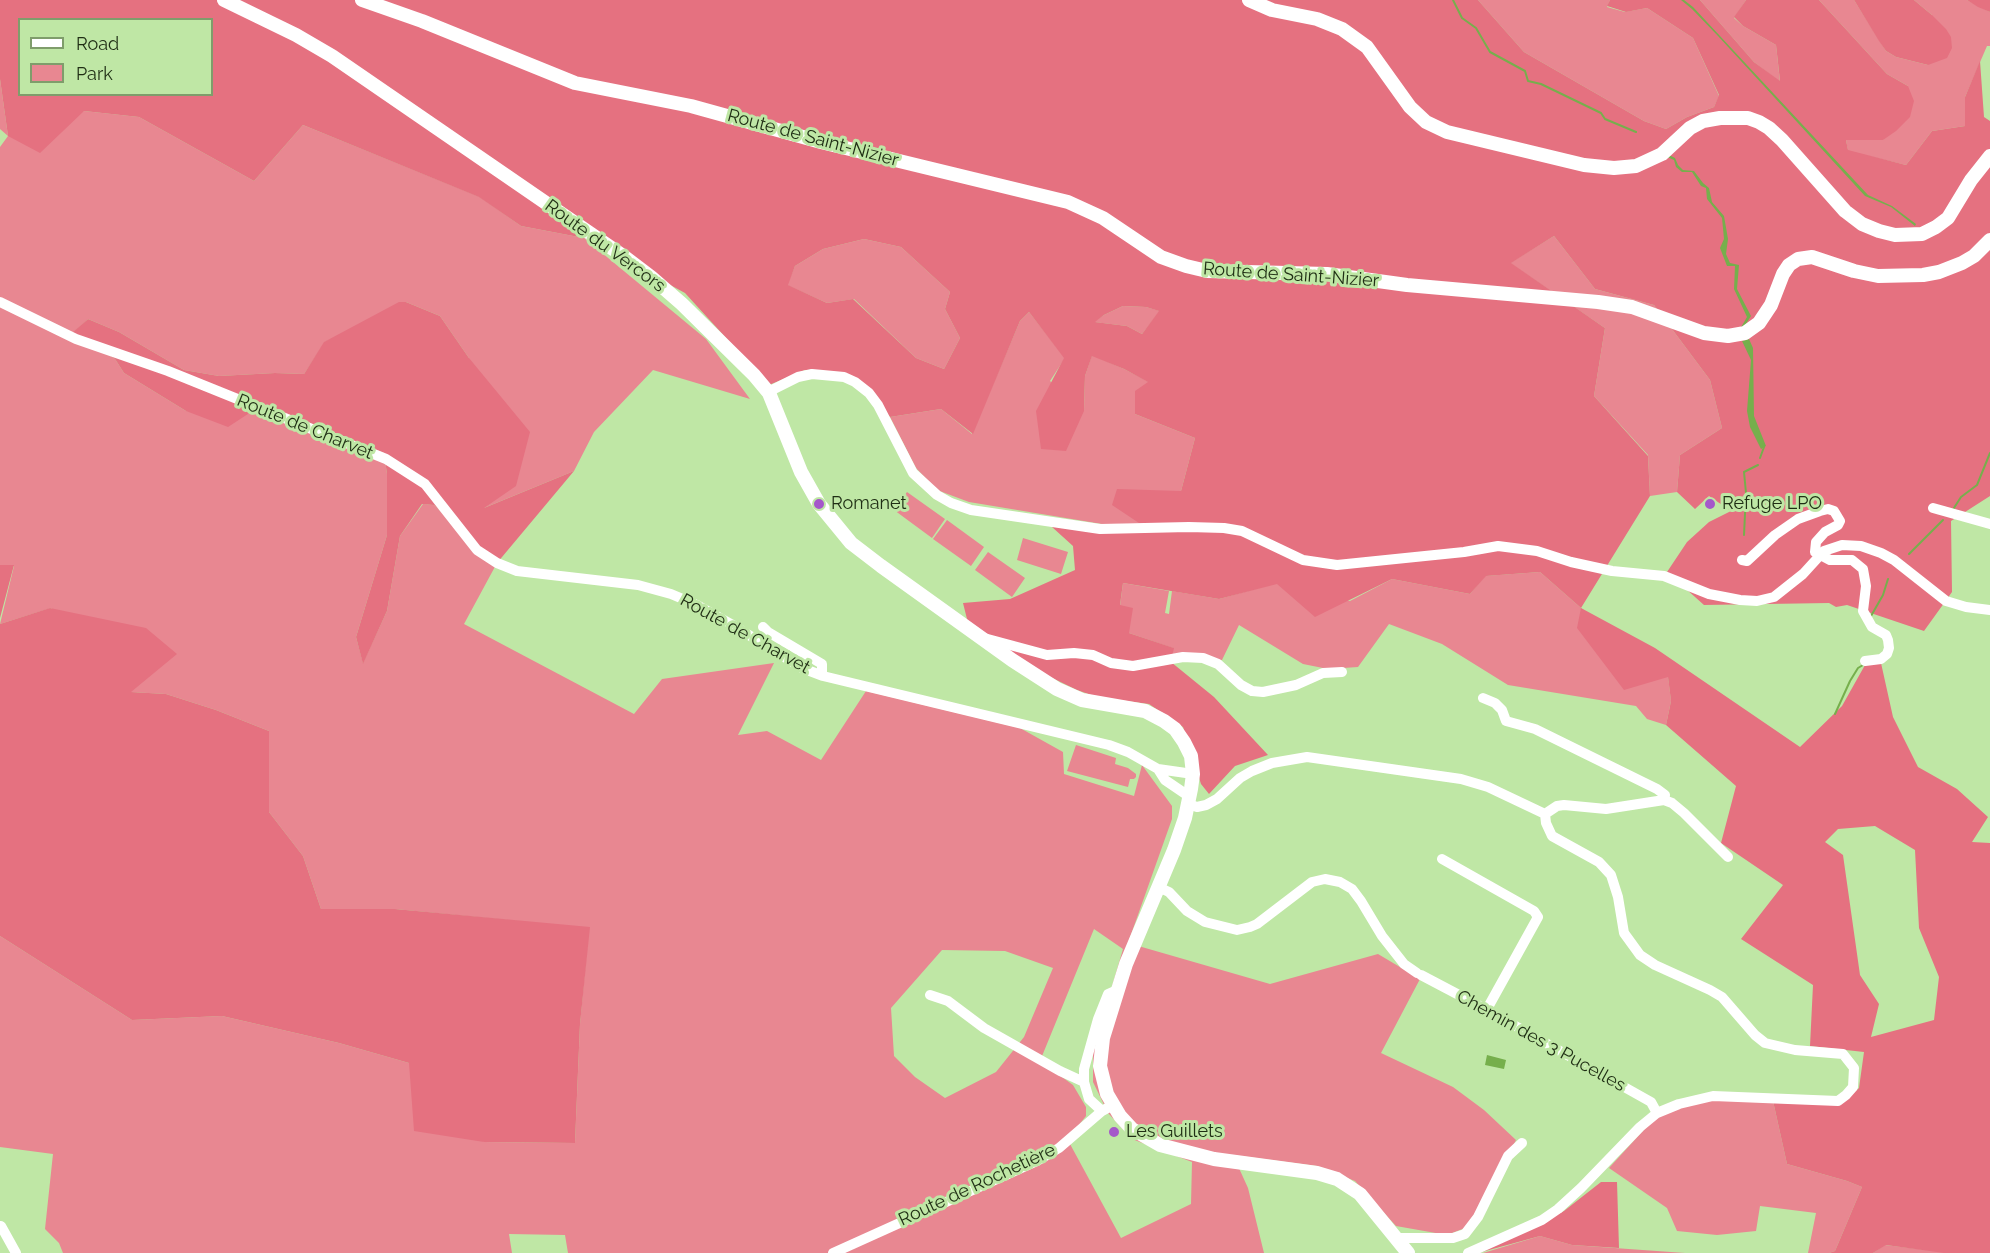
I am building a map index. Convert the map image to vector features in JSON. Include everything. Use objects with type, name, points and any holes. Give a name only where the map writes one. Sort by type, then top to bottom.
[{"type":"main road","name":"Route du Vercors","points":[[224,0],[296,35],[332,56],[626,258],[682,304],[770,393],[801,472],[813,495],[851,543],[1038,678],[1082,700],[1145,711],[1164,721],[1175,729],[1184,741],[1191,756],[1193,774]]},
{"type":"main road","name":"Route de Saint-Nizier","points":[[362,0],[575,83],[691,106],[821,142],[1068,202],[1103,218],[1161,257],[1207,271],[1328,274],[1417,286],[1598,302],[1640,309],[1704,333],[1728,336],[1745,333],[1759,323],[1771,304],[1783,274],[1789,265],[1798,259],[1812,258],[1878,276],[1923,275],[1939,272],[1962,263],[1974,256],[1990,240]]},
{"type":"main road","points":[[1249,0],[1272,10],[1317,19],[1342,28],[1367,47],[1410,107],[1426,122],[1447,132],[1584,165],[1614,168],[1636,166],[1662,154],[1690,128],[1703,121],[1720,118],[1748,118],[1759,122],[1782,140],[1845,211],[1862,224],[1895,235],[1922,234],[1948,218],[1990,156]]},
{"type":"main road","points":[[1193,774],[1189,801],[1173,850],[1117,990],[1103,1038],[1100,1058],[1107,1108],[1136,1132],[1167,1147],[1206,1158],[1317,1173],[1337,1179],[1360,1194],[1408,1253]]},
{"type":"street","name":"Route de Charvet","points":[[0,302],[76,339],[168,370],[386,459],[425,484],[477,550],[496,563],[517,571],[638,585],[670,594],[697,605],[731,624],[802,668],[822,675],[1109,745],[1128,752],[1158,769],[1193,774]]},
{"type":"street","points":[[770,393],[798,377],[812,374],[844,377],[855,382],[869,393],[878,405],[914,473],[925,486],[951,503],[971,510],[1100,529],[1224,528],[1242,531],[1303,560],[1337,565],[1464,552],[1498,546],[1537,551],[1571,562],[1612,571],[1664,576],[1724,598],[1757,601],[1774,597],[1785,590],[1824,551],[1842,545],[1871,549],[1894,560],[1946,601],[1966,607],[1990,610]]},
{"type":"street","points":[[1934,508],[1990,524]]},
{"type":"street","points":[[1743,560],[1748,561],[1775,535],[1798,519],[1810,513],[1834,511],[1840,520],[1838,525],[1816,542],[1815,552],[1830,560],[1852,560],[1863,569],[1866,586],[1863,611],[1872,627],[1886,635],[1889,648],[1887,654],[1881,659],[1865,661]]},
{"type":"street","points":[[763,627],[822,664],[822,675]]},
{"type":"street","points":[[980,637],[1047,655],[1074,653],[1093,655],[1111,663],[1133,666],[1184,657],[1203,658],[1218,664],[1241,685],[1252,691],[1263,692],[1296,685],[1323,673],[1342,672]]},
{"type":"street","points":[[1483,698],[1495,703],[1502,710],[1506,721],[1535,729],[1657,789],[1665,795],[1664,800]]},
{"type":"street","points":[[1189,801],[1197,807],[1206,805],[1217,799],[1239,778],[1252,771],[1272,763],[1306,757],[1461,779],[1488,787],[1545,814]]},
{"type":"street","name":"Route de Charvet","points":[[1158,769],[1166,780],[1189,801]]},
{"type":"street","points":[[1545,814],[1557,806],[1564,805],[1606,809],[1664,800],[1672,803],[1684,813],[1728,857]]},
{"type":"street","points":[[1468,1253],[1542,1220],[1558,1209],[1657,1113],[1679,1104],[1713,1096],[1838,1101],[1853,1087],[1855,1071],[1843,1054],[1795,1050],[1765,1043],[1755,1035],[1722,997],[1655,965],[1640,955],[1624,933],[1618,897],[1611,875],[1599,862],[1552,836],[1545,814]]},
{"type":"street","points":[[1442,859],[1534,911],[1538,917],[1487,1010]]},
{"type":"street","name":"Chemin des 3 Pucelles","points":[[1158,887],[1168,892],[1187,911],[1205,922],[1237,930],[1257,924],[1312,882],[1325,879],[1340,882],[1352,889],[1382,936],[1404,964],[1651,1102],[1657,1113]]},
{"type":"street","points":[[1107,1108],[1089,1099],[1084,1082],[1086,1057],[1108,994],[1117,990]]},
{"type":"street","points":[[930,995],[948,1001],[984,1028],[1084,1082]]},
{"type":"street","name":"Route de Rochetière","points":[[833,1253],[1038,1161],[1059,1148],[1107,1108]]},
{"type":"street","points":[[1395,1238],[1453,1238],[1465,1234],[1478,1217],[1508,1156],[1522,1143]]},
{"type":"street","points":[[1,1226],[16,1253]]},
{"type":"green space","points":[[1478,0],[1610,0],[1607,7],[1625,12],[1647,8],[1693,38],[1719,96],[1714,107],[1687,117],[1666,129],[1644,121],[1524,52]]},
{"type":"green space","points":[[1700,0],[1746,0],[1734,18],[1743,26],[1776,45],[1780,82],[1754,62]]},
{"type":"green space","points":[[1819,0],[1854,0],[1886,51],[1896,57],[1928,65],[1932,15],[1914,0],[1967,0],[1990,12],[1990,46],[1987,46],[1965,97],[1965,126],[1932,131],[1906,165],[1848,151],[1846,140],[1883,140],[1908,86],[1887,74]]},
{"type":"green space","points":[[0,79],[8,136],[0,129]]},
{"type":"green space","points":[[84,111],[139,117],[254,181],[303,125],[480,197],[521,226],[584,238],[706,339],[750,399],[653,370],[594,432],[574,471],[479,510],[469,358],[440,316],[406,302],[325,342],[304,374],[219,376],[184,370],[119,332],[88,319],[73,333],[115,359],[124,373],[186,411],[248,414],[271,407],[384,453],[387,474],[387,535],[356,637],[363,663],[387,611],[400,536],[423,504],[434,505],[497,563],[464,624],[634,714],[662,679],[774,663],[738,735],[767,731],[821,760],[866,691],[1020,728],[1063,752],[1064,774],[1134,796],[1142,765],[1172,806],[1172,819],[1128,943],[1270,984],[1378,954],[1420,979],[1381,1053],[1453,1087],[1484,1110],[1516,1140],[1493,1186],[1465,1228],[1447,1235],[1396,1226],[1355,1181],[1317,1166],[1233,1155],[1248,1188],[1264,1253],[568,1253],[565,1235],[509,1234],[512,1253],[63,1253],[59,1243],[45,1229],[53,1154],[0,1147],[0,936],[132,1020],[222,1016],[339,1043],[409,1063],[484,1142],[575,1143],[580,1024],[589,928],[395,909],[321,909],[303,856],[269,812],[269,731],[216,710],[166,694],[130,692],[51,608],[0,624],[14,566],[0,565],[0,147],[8,136]],"holes":[[[1094,929],[1123,949],[1093,1051],[1093,1082],[1108,1113],[1132,1139],[1192,1162],[1191,1204],[1121,1238],[1070,1144],[1070,1136],[1086,1116],[1086,1107],[1073,1085],[1040,1061]],[[942,950],[1005,951],[1053,968],[1024,1037],[996,1072],[945,1098],[915,1077],[894,1056],[891,1008]]]},
{"type":"green space","points":[[1554,236],[1595,289],[1654,305],[1710,380],[1722,428],[1680,455],[1677,492],[1650,496],[1648,455],[1594,396],[1605,328],[1510,263]]},
{"type":"green space","points":[[864,239],[901,247],[950,292],[945,309],[960,338],[944,369],[916,358],[854,299],[827,303],[787,285],[795,266],[823,249]]},
{"type":"green space","points":[[1123,306],[1146,307],[1160,311],[1142,334],[1127,326],[1094,322]]},
{"type":"green space","points":[[1029,312],[1065,358],[1050,381],[1084,411],[1085,376],[1092,355],[1149,382],[1135,414],[1195,438],[1181,491],[1140,523],[1120,527],[969,502],[937,490],[916,468],[890,417],[941,409],[972,434],[1020,321]]},
{"type":"green space","points":[[907,492],[945,519],[932,538],[894,510]]},
{"type":"green space","points":[[947,520],[984,547],[971,566],[933,539]]},
{"type":"green space","points":[[1023,538],[1068,552],[1061,574],[1017,560]]},
{"type":"green space","points":[[988,552],[1025,578],[1012,597],[975,570]]},
{"type":"green space","points":[[1540,572],[1581,608],[1668,676],[1671,701],[1666,725],[1647,719],[1636,706],[1508,685],[1442,644],[1389,624],[1358,667],[1328,669],[1303,664],[1239,625],[1222,660],[1171,662],[1173,648],[1129,633],[1120,606],[1123,583],[1169,591],[1165,613],[1169,614],[1172,591],[1219,599],[1277,583],[1350,601],[1392,579],[1470,594],[1485,576]]},
{"type":"green space","points":[[1076,745],[1116,758],[1115,764],[1128,768],[1136,774],[1136,777],[1130,779],[1128,787],[1067,771]]},
{"type":"green space","points":[[1710,1097],[1773,1101],[1787,1164],[1862,1187],[1835,1251],[1808,1253],[1816,1213],[1760,1206],[1756,1231],[1717,1235],[1677,1231],[1667,1208],[1609,1168],[1661,1111]]},
{"type":"green space","points":[[1540,1236],[1572,1245],[1685,1253],[1483,1253]]},
{"type":"green space","points":[[1885,1245],[1944,1252],[1944,1253],[1873,1253]]},
{"type":"shaded area","points":[[0,0],[1478,0],[1524,52],[1644,121],[1666,129],[1687,117],[1714,107],[1719,95],[1693,38],[1647,8],[1626,12],[1607,6],[1610,0],[1700,0],[1754,62],[1780,81],[1776,45],[1743,26],[1734,17],[1746,0],[1819,0],[1887,74],[1908,86],[1914,101],[1910,117],[1896,131],[1883,140],[1846,140],[1848,150],[1906,165],[1932,131],[1965,126],[1965,97],[1980,61],[1984,117],[1990,121],[1990,496],[1951,521],[1952,592],[1924,631],[1847,605],[1836,607],[1829,603],[1704,605],[1667,572],[1687,542],[1709,522],[1731,511],[1709,496],[1695,509],[1677,492],[1680,455],[1722,428],[1710,380],[1654,305],[1595,289],[1554,236],[1511,263],[1605,328],[1594,396],[1648,456],[1650,496],[1581,608],[1540,572],[1486,576],[1470,594],[1392,579],[1315,617],[1277,584],[1219,599],[1123,583],[1120,605],[1133,608],[1129,633],[1174,648],[1171,662],[1214,697],[1268,755],[1235,766],[1209,794],[1201,784],[1183,727],[1149,704],[1097,697],[1077,690],[972,639],[963,603],[1010,599],[1075,570],[1073,546],[1052,527],[1139,523],[1112,505],[1117,489],[1181,491],[1195,438],[1135,414],[1135,391],[1148,382],[1092,356],[1085,376],[1084,411],[1066,451],[1041,449],[1036,411],[1064,358],[1029,312],[1020,321],[973,434],[941,409],[890,417],[842,373],[805,370],[769,385],[685,293],[584,238],[521,226],[479,197],[303,125],[254,181],[139,117],[84,111],[40,153],[8,136],[0,79]],"holes":[[[864,239],[901,247],[950,292],[945,309],[960,338],[944,369],[916,358],[853,299],[827,303],[788,285],[795,266],[823,249]],[[1123,306],[1146,307],[1159,311],[1142,334],[1127,326],[1095,322]]]},
{"type":"shaded area","points":[[1681,0],[1693,7],[1868,195],[1892,206],[1916,224],[1915,226],[1891,207],[1865,196],[1718,36]]},
{"type":"shaded area","points":[[1854,0],[1914,0],[1946,29],[1951,37],[1952,48],[1947,58],[1928,65],[1896,57],[1886,51]]},
{"type":"shaded area","points":[[1967,0],[1990,0],[1990,12],[1978,7]]},
{"type":"shaded area","points":[[1667,154],[1675,158],[1683,170],[1694,171],[1709,188],[1712,202],[1724,216],[1728,239],[1726,254],[1730,263],[1739,265],[1737,289],[1751,316],[1742,330],[1740,329],[1747,317],[1734,289],[1735,266],[1727,266],[1720,248],[1724,239],[1722,218],[1707,199],[1706,188],[1701,186],[1692,172],[1682,172],[1676,167],[1674,160],[1665,156]]},
{"type":"shaded area","points":[[399,302],[406,302],[440,316],[469,358],[530,432],[516,486],[484,508],[574,471],[497,563],[434,505],[422,504],[400,536],[387,611],[363,664],[356,637],[387,535],[387,474],[384,453],[271,407],[248,414],[228,427],[186,411],[124,373],[115,359],[72,333],[88,319],[119,332],[184,370],[219,376],[304,374],[324,342]]},
{"type":"shaded area","points":[[1749,339],[1753,348],[1754,416],[1766,446],[1761,449],[1750,427],[1747,411],[1751,360],[1742,341]]},
{"type":"shaded area","points":[[0,565],[14,565],[0,618]]},
{"type":"shaded area","points":[[50,608],[146,628],[177,654],[131,692],[166,694],[216,710],[269,731],[269,812],[303,856],[321,909],[395,909],[590,927],[580,1024],[575,1143],[484,1142],[414,1131],[409,1063],[339,1043],[222,1016],[132,1020],[0,936],[0,624]]},
{"type":"shaded area","points":[[1581,608],[1655,648],[1800,747],[1842,706],[1865,665],[1881,663],[1893,717],[1918,767],[1957,789],[1988,817],[1972,842],[1990,843],[1990,1253],[1944,1253],[1886,1245],[1873,1253],[1829,1253],[1835,1251],[1862,1187],[1787,1164],[1773,1101],[1840,1105],[1859,1088],[1864,1052],[1810,1046],[1813,985],[1741,939],[1783,885],[1721,843],[1736,786],[1666,725],[1671,701],[1668,677],[1624,690],[1577,628]],"holes":[[[1875,826],[1915,850],[1919,928],[1939,977],[1934,1020],[1871,1037],[1879,1004],[1860,975],[1843,855],[1825,842],[1838,829]]]},
{"type":"shaded area","points":[[1487,1055],[1506,1060],[1504,1069],[1485,1065]]},
{"type":"shaded area","points":[[1601,1182],[1617,1182],[1619,1248],[1572,1245],[1540,1236],[1478,1253],[1564,1211]]},
{"type":"waterway","points":[[1453,0],[1462,18],[1476,28],[1490,52],[1525,71],[1528,81],[1541,84],[1601,113],[1605,119],[1636,132]]},
{"type":"waterway","points":[[1760,458],[1763,444]]},
{"type":"waterway","points":[[1952,511],[1961,497],[1977,485],[1990,453]]},
{"type":"waterway","points":[[1744,535],[1746,493],[1744,472],[1758,465]]},
{"type":"waterway","points":[[1909,554],[1943,520]]},
{"type":"waterway","points":[[1871,616],[1883,595],[1888,579]]},
{"type":"waterway","points":[[1835,714],[1850,681],[1858,668],[1863,665]]},
{"type":"place","name":"Romanet","points":[[819,504]]},
{"type":"place","name":"Refuge LPO","points":[[1710,504]]},
{"type":"place","name":"Les Guillets","points":[[1114,1132]]}]
